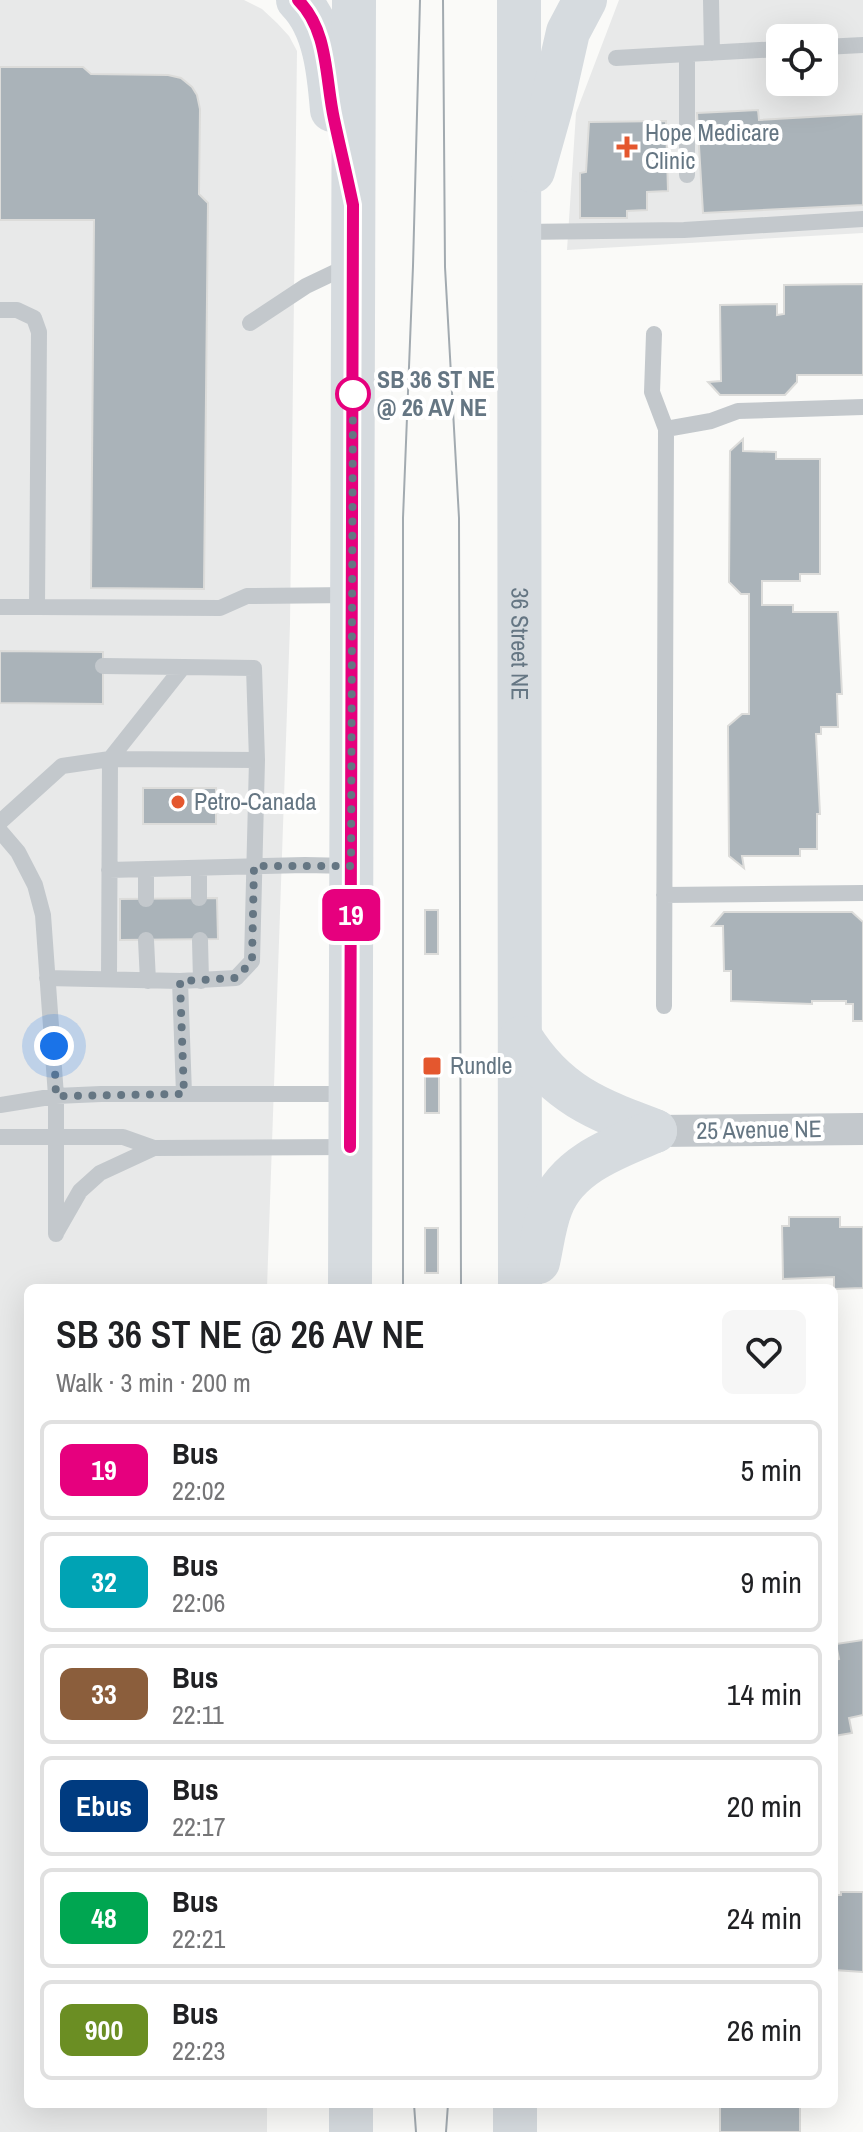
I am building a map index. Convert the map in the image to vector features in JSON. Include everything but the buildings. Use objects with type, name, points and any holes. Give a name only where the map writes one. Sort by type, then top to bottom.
[{"type":"main road","points":[[298,0],[310,12],[322,46],[353,205]]},
{"type":"main road","points":[[350,1284],[354,0]]},
{"type":"main road","name":"36 Street NE","points":[[519,0],[520,1284]]},
{"type":"main road","points":[[519,226],[568,32],[585,0]]},
{"type":"main road","points":[[521,1038],[534,1059],[561,1086],[594,1108],[655,1131]]},
{"type":"main road","points":[[533,1284],[551,1205],[567,1184],[591,1161],[655,1131]]},
{"type":"main road","points":[[351,2108],[351,2132]]},
{"type":"main road","points":[[515,2108],[515,2132]]},
{"type":"street","name":"25 Avenue NE","points":[[655,1131],[863,1129]]},
{"type":"lane","points":[[711,0],[712,53]]},
{"type":"lane","points":[[838,46],[863,45]]},
{"type":"lane","points":[[616,58],[766,50]]},
{"type":"lane","points":[[687,54],[687,175]]},
{"type":"lane","points":[[519,226],[684,230],[863,219]]},
{"type":"lane","points":[[250,323],[306,286],[353,263]]},
{"type":"lane","points":[[0,310],[17,310],[34,318],[39,332],[37,607]]},
{"type":"lane","points":[[654,334],[652,392],[666,429],[664,1006]]},
{"type":"lane","points":[[666,429],[711,421],[738,411],[863,407]]},
{"type":"lane","points":[[0,607],[220,608],[247,596],[352,595]]},
{"type":"lane","points":[[47,978],[201,981],[236,978],[252,961],[257,760],[254,668],[103,666]]},
{"type":"lane","points":[[109,979],[110,759],[183,667]]},
{"type":"lane","points":[[0,822],[62,766],[110,759],[257,760]]},
{"type":"lane","points":[[0,831],[18,852],[35,885],[43,915],[56,1096],[56,1234],[80,1191],[100,1173],[154,1148]]},
{"type":"lane","points":[[109,870],[351,866]]},
{"type":"lane","points":[[199,868],[199,898]]},
{"type":"lane","points":[[146,869],[146,899]]},
{"type":"lane","points":[[664,895],[863,893]]},
{"type":"lane","points":[[146,940],[148,981]]},
{"type":"lane","points":[[200,940],[201,981]]},
{"type":"lane","points":[[180,981],[184,1094]]},
{"type":"lane","points":[[0,1105],[56,1096],[350,1094]]},
{"type":"lane","points":[[0,1137],[123,1137],[154,1148],[350,1147]]},
{"type":"shaded area","points":[[0,0],[244,0],[262,9],[277,23],[297,51],[290,624],[267,1284],[24,1284],[24,2108],[267,2108],[267,2132],[0,2132]]},
{"type":"shaded area","points":[[619,0],[863,0],[863,233],[567,250],[576,113]]},
{"type":"tram line","points":[[403,1284],[403,518],[420,0]]},
{"type":"tram line","points":[[443,0],[445,267],[459,518],[461,1284]]},
{"type":"tram line","points":[[414,2108],[416,2132]]},
{"type":"tram line","points":[[446,2132],[448,2108]]},
{"type":"bus line","name":"19","points":[[298,0],[310,12],[322,46],[353,205],[350,1147]]},
{"type":"place","name":"Hope Medicare Clinic","points":[[627,147]]},
{"type":"place","name":"SB 36 ST NE @ 26 AV NE","points":[[353,394]]},
{"type":"place","name":"Petro-Canada","points":[[178,802]]},
{"type":"place","name":"Rundle","points":[[432,1066]]},
{"type":"route","points":[[54,1046],[56,1096],[184,1094],[180,981],[236,978],[252,961],[254,866],[351,866],[353,384],[353,394]]}]
